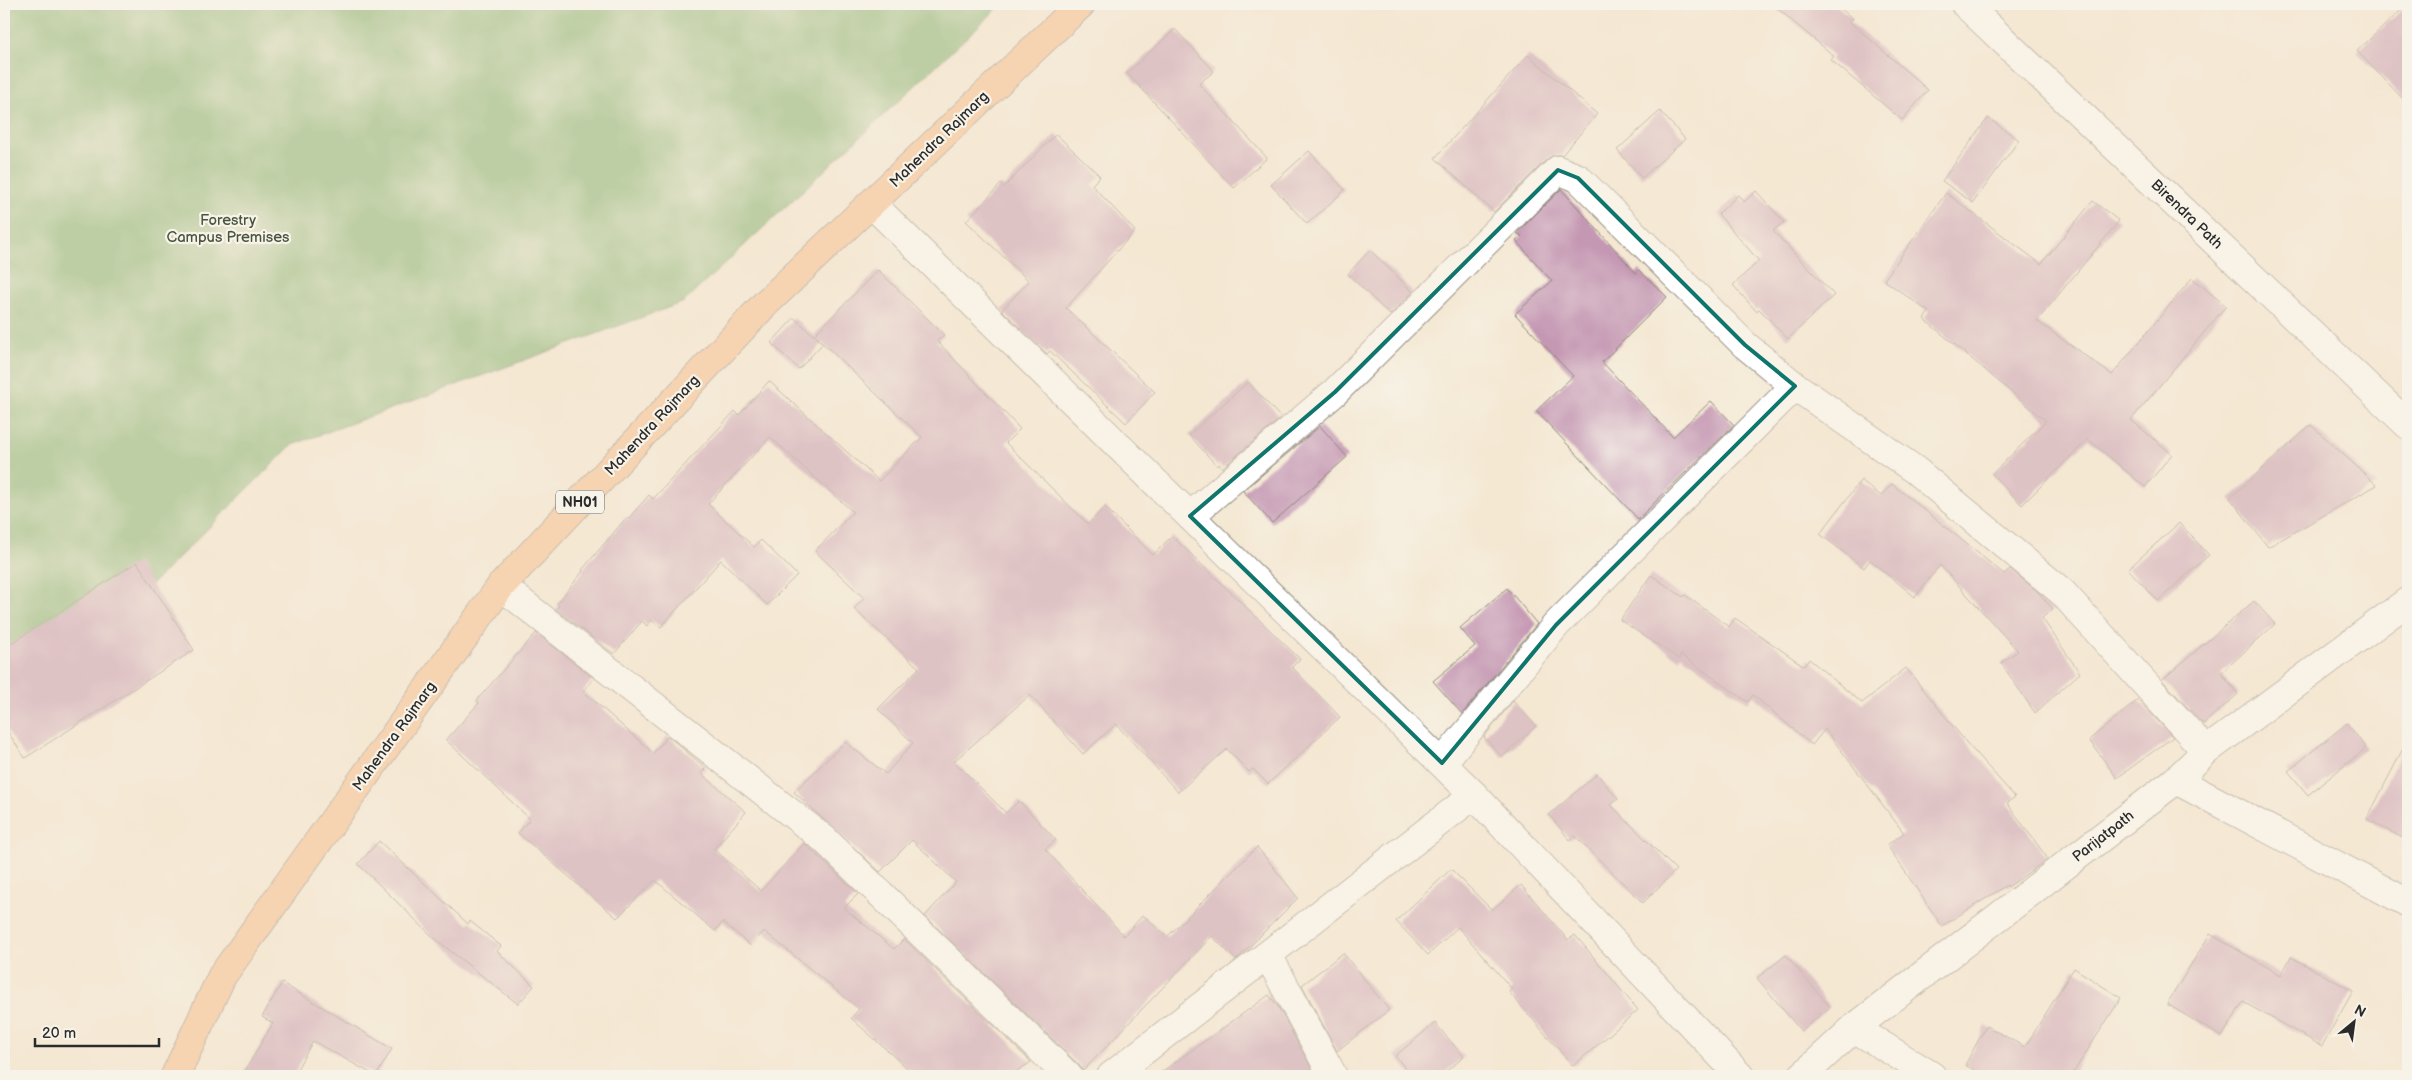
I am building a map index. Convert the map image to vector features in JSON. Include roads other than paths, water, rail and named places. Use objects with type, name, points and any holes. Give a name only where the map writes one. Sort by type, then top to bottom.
[{"type":"highway","name":"Mahendra Rajmarg","points":[[175,1076],[222,976],[501,586],[764,305],[1081,4]]},
{"type":"street","name":"Birendra Path","points":[[1965,4],[2408,425]]},
{"type":"street","points":[[1190,516],[1335,392],[1558,170],[1578,178],[1745,345],[1796,386],[1915,470],[2062,592],[2206,751]]},
{"type":"street","points":[[872,204],[1474,795],[1740,1076]]},
{"type":"street","points":[[1442,763],[1556,625],[1796,386]]},
{"type":"street","points":[[501,586],[824,839],[1068,1076]]},
{"type":"street","name":"Parijatpath","points":[[1802,1076],[1854,1028],[2176,780],[2206,751],[2408,600]]},
{"type":"street","points":[[2176,780],[2408,903]]},
{"type":"street","points":[[1111,1076],[1474,795]]},
{"type":"street","points":[[1268,955],[1333,1076]]},
{"type":"street","points":[[1854,1028],[1932,1076]]},
{"type":"park label","name":"Forestry Campus Premises","points":[[228,228]]}]
